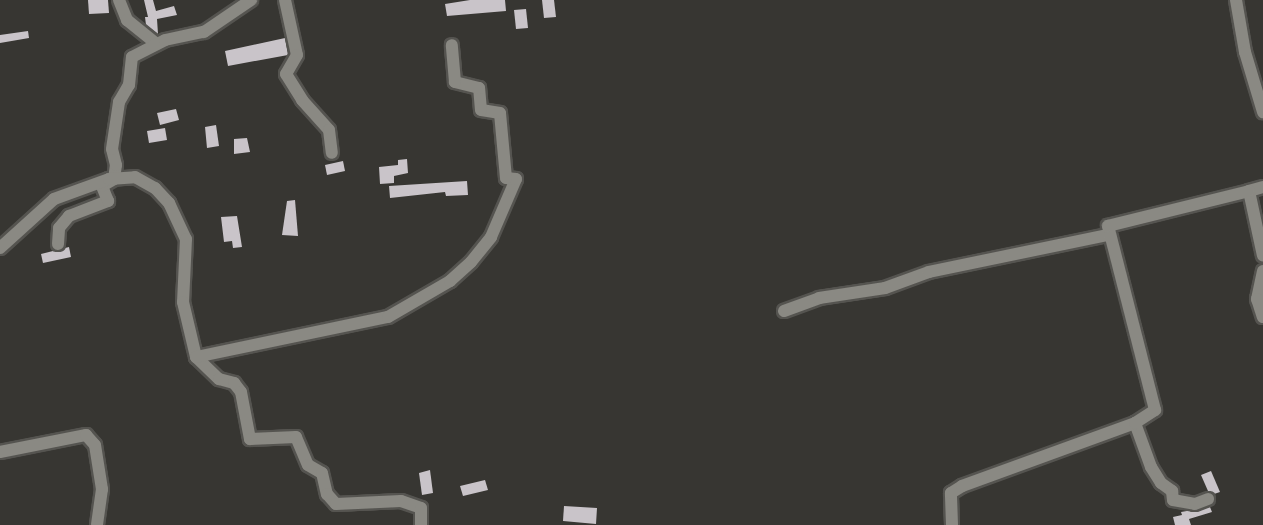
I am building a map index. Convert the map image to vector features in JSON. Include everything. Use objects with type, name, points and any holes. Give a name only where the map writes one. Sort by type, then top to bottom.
[{"type":"street","points":[[118,0],[127,20],[157,44]]},
{"type":"street","points":[[114,179],[116,165],[112,149],[119,102],[129,85],[132,57],[157,44],[204,32],[250,0]]},
{"type":"street","points":[[285,0],[297,55],[286,74],[302,100],[329,130],[332,153]]},
{"type":"street","points":[[1236,0],[1259,87],[1263,112]]},
{"type":"street","points":[[196,357],[388,317],[450,281],[471,262],[491,237],[516,179],[506,178],[500,113],[481,110],[479,88],[455,82],[452,45]]},
{"type":"street","points":[[0,248],[54,199],[114,179],[135,177],[155,188],[169,203],[186,239],[183,302],[196,357],[219,379],[234,383],[241,392],[250,439],[296,437],[308,465],[322,473],[327,494],[336,504],[402,501],[421,508],[421,525]]},
{"type":"street","points":[[58,243],[60,228],[69,216],[108,201],[102,186],[114,179]]},
{"type":"street","points":[[952,525],[951,493],[962,486],[1039,454],[1135,423],[1155,410],[1149,373],[1108,234],[1108,226],[1263,187]]},
{"type":"street","points":[[1249,191],[1263,256]]},
{"type":"street","points":[[784,311],[819,298],[885,288],[929,272],[1108,234]]},
{"type":"street","points":[[1263,271],[1257,299],[1263,317]]},
{"type":"street","points":[[1135,423],[1151,467],[1161,483],[1172,491],[1173,500],[1196,504],[1208,499]]},
{"type":"street","points":[[0,452],[86,435],[95,446],[102,489],[98,525]]},
{"type":"building","points":[[88,0],[108,0],[109,13],[89,14]]},
{"type":"building","points":[[144,0],[153,0],[156,11],[174,6],[177,15],[157,19],[158,34],[146,25],[145,17],[148,17]]},
{"type":"building","points":[[470,0],[505,0],[506,11],[447,16],[445,4]]},
{"type":"building","points":[[542,0],[554,0],[556,17],[544,18]]},
{"type":"building","points":[[526,9],[528,28],[516,29],[514,10]]},
{"type":"building","points":[[28,31],[29,38],[0,43],[0,35]]},
{"type":"building","points":[[285,38],[288,55],[228,66],[225,51]]},
{"type":"building","points":[[176,109],[179,120],[160,125],[157,113]]},
{"type":"building","points":[[216,125],[219,146],[207,148],[205,127]]},
{"type":"building","points":[[165,128],[167,140],[149,143],[147,131]]},
{"type":"building","points":[[247,138],[250,152],[234,154],[234,139]]},
{"type":"building","points":[[407,159],[408,173],[394,176],[394,183],[380,184],[379,167],[398,165],[398,160]]},
{"type":"building","points":[[343,161],[345,171],[327,175],[325,165]]},
{"type":"building","points":[[467,181],[468,195],[446,196],[445,192],[390,198],[389,186]]},
{"type":"building","points":[[295,200],[298,236],[282,235],[287,201]]},
{"type":"building","points":[[237,216],[242,247],[233,248],[232,241],[224,242],[221,217]]},
{"type":"building","points":[[69,247],[71,257],[43,263],[41,254]]},
{"type":"building","points":[[430,470],[433,493],[422,495],[419,473]]},
{"type":"building","points":[[1211,471],[1220,492],[1214,494],[1208,491],[1201,475]]},
{"type":"building","points":[[485,480],[488,490],[463,496],[460,486]]},
{"type":"building","points":[[564,506],[597,508],[596,524],[563,521]]},
{"type":"building","points":[[1210,507],[1212,512],[1189,519],[1191,525],[1175,525],[1173,517],[1182,515],[1181,512]]}]
